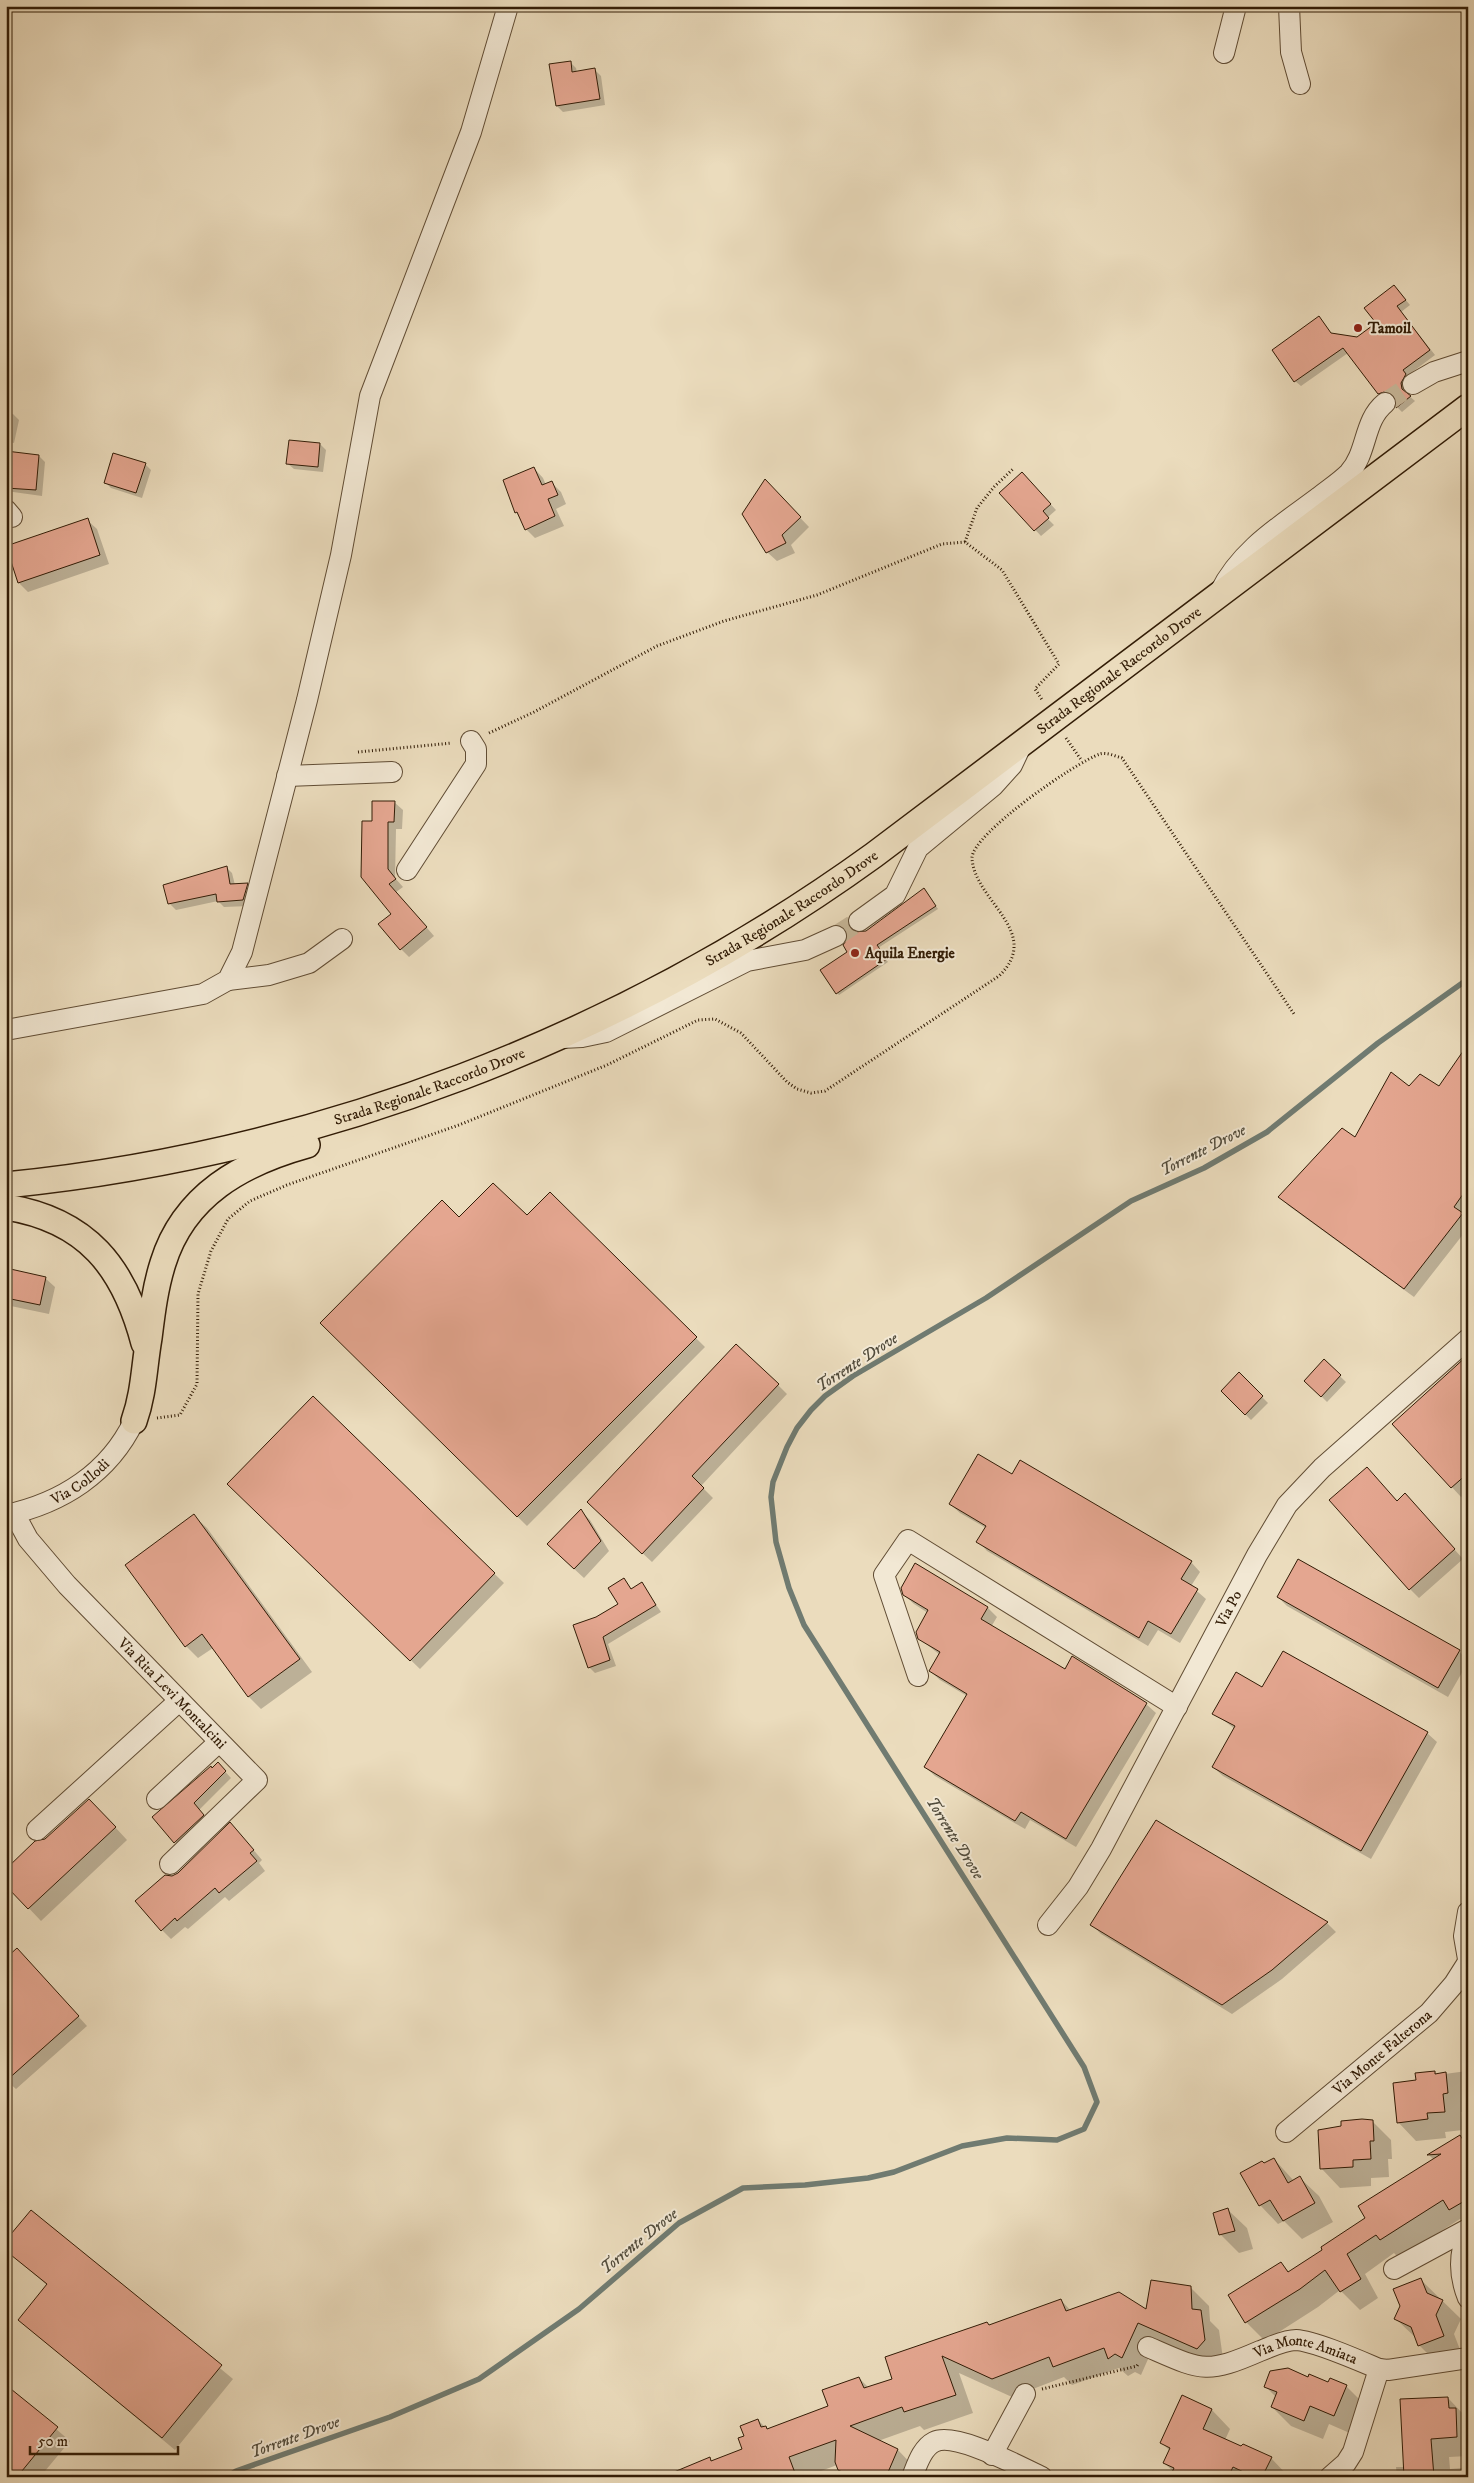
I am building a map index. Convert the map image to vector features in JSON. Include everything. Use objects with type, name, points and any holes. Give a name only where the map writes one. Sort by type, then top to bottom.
[{"type":"main road","name":"Strada Regionale Raccordo Drove","points":[[6,1185],[158,1163],[227,1149],[326,1122],[474,1072],[555,1038],[695,968],[804,904],[900,836],[1468,407]]},
{"type":"main road","points":[[134,1421],[143,1391],[146,1353],[157,1286],[166,1256],[186,1218],[215,1187],[238,1171],[264,1159],[421,1108],[439,1099],[474,1072]]},
{"type":"main road","points":[[6,1168],[103,1160],[158,1163]]},
{"type":"main road","points":[[6,1207],[51,1218],[88,1241],[102,1253],[114,1268],[127,1291],[146,1353]]},
{"type":"street","points":[[228,980],[242,952],[307,700],[341,556],[370,396],[471,132],[508,6]]},
{"type":"street","points":[[1224,53],[1236,6]]},
{"type":"street","points":[[1289,6],[1291,52],[1300,84]]},
{"type":"street","points":[[1413,384],[1434,372],[1468,361]]},
{"type":"street","points":[[1217,598],[1232,571],[1252,547],[1348,473],[1362,453],[1374,413],[1385,403]]},
{"type":"street","points":[[407,870],[476,764],[476,749],[471,741]]},
{"type":"street","points":[[859,921],[895,895],[918,848],[993,786],[1012,765],[1021,744]]},
{"type":"street","points":[[287,776],[392,772]]},
{"type":"street","points":[[555,1038],[582,1037],[606,1032],[747,961],[805,950],[836,936]]},
{"type":"street","points":[[6,1030],[203,994],[228,980],[269,975],[309,963],[342,940]]},
{"type":"street","name":"Via Po","points":[[1048,1924],[1092,1865],[1178,1707],[1257,1555],[1287,1505],[1322,1468],[1468,1339]]},
{"type":"street","name":"Via Collodi","points":[[10,1514],[55,1499],[92,1476],[116,1452],[134,1421]]},
{"type":"street","name":"Via Rita Levi Montalcini","points":[[10,1514],[67,1585],[257,1780],[170,1864]]},
{"type":"street","points":[[918,1676],[884,1575],[908,1540],[1178,1707]]},
{"type":"street","points":[[37,1830],[179,1701]]},
{"type":"street","points":[[157,1799],[219,1742]]},
{"type":"street","points":[[1468,1912],[1464,1936],[1468,1960]]},
{"type":"street","name":"Via Monte Falterona","points":[[1286,2132],[1429,2013],[1454,1984],[1468,1960]]},
{"type":"street","points":[[1394,2269],[1468,2230]]},
{"type":"street","points":[[1468,2230],[1461,2263],[1463,2286],[1468,2298]]},
{"type":"street","name":"Via Monte Amiata","points":[[1148,2348],[1188,2364],[1213,2368],[1232,2363],[1277,2344],[1296,2340],[1379,2369],[1404,2369],[1468,2358]]},
{"type":"street","points":[[1330,2477],[1346,2463],[1353,2452],[1379,2369]]},
{"type":"street","points":[[992,2455],[1025,2394]]},
{"type":"street","points":[[912,2477],[924,2450],[940,2440],[953,2440],[1042,2477]]},
{"type":"path","points":[[965,542],[978,508],[994,487],[1014,468]]},
{"type":"path","points":[[348,752],[471,741],[534,712],[657,646],[724,621],[817,595],[942,544],[965,542],[1002,570],[1059,664],[1035,689],[1047,708]]},
{"type":"path","points":[[1066,738],[1082,761]]},
{"type":"path","points":[[134,1421],[180,1415],[196,1384],[198,1294],[211,1251],[228,1219],[250,1201],[287,1185],[468,1121],[607,1064],[698,1020],[715,1019],[740,1033],[787,1082],[797,1089],[811,1093],[825,1091],[999,976],[1010,965],[1014,954],[1014,941],[1009,927],[978,878],[972,856],[977,845],[1002,820],[1082,761],[1102,753],[1122,758],[1294,1014]]},
{"type":"path","points":[[1025,2394],[1137,2366],[1148,2348]]},
{"type":"building","points":[[571,61],[572,72],[595,68],[600,99],[556,106],[549,64]]},
{"type":"building","points":[[1394,285],[1406,300],[1397,306],[1430,350],[1403,370],[1406,374],[1401,383],[1402,389],[1411,396],[1396,408],[1394,395],[1387,391],[1378,394],[1343,348],[1294,382],[1272,350],[1319,316],[1331,333],[1357,337],[1376,323],[1364,308]]},
{"type":"building","points":[[289,440],[320,443],[318,467],[286,464]]},
{"type":"building","points":[[6,451],[39,455],[36,490],[6,488]]},
{"type":"building","points":[[113,453],[146,463],[136,493],[104,483]]},
{"type":"building","points":[[534,467],[542,485],[552,481],[558,495],[548,499],[555,516],[525,530],[517,512],[515,513],[503,480]]},
{"type":"building","points":[[1022,472],[1051,504],[1043,511],[1049,518],[1034,531],[999,493]]},
{"type":"building","points":[[765,479],[801,517],[782,535],[786,543],[766,553],[742,514]]},
{"type":"building","points":[[88,518],[100,555],[18,583],[6,546]]},
{"type":"building","points":[[372,801],[395,801],[394,822],[388,822],[388,869],[396,879],[389,884],[427,927],[400,950],[378,924],[391,914],[361,877],[362,821],[372,821]]},
{"type":"building","points":[[227,866],[230,884],[248,883],[243,900],[217,902],[216,894],[168,904],[163,885]]},
{"type":"building","points":[[924,888],[936,906],[877,945],[887,959],[836,994],[820,970],[847,952],[843,945],[848,938],[847,932],[839,925],[848,919],[849,928],[854,932],[866,931]]},
{"type":"building","points":[[1468,1044],[1468,1187],[1454,1207],[1463,1213],[1404,1289],[1278,1197],[1342,1128],[1355,1137],[1391,1072],[1409,1086],[1420,1074],[1439,1086]]},
{"type":"building","points":[[493,1183],[527,1215],[550,1192],[697,1337],[517,1517],[320,1323],[442,1200],[459,1217]]},
{"type":"building","points":[[6,1268],[46,1277],[40,1305],[6,1298]]},
{"type":"building","points":[[736,1344],[779,1384],[692,1476],[704,1488],[642,1554],[587,1502]]},
{"type":"building","points":[[1468,1355],[1468,1473],[1451,1488],[1392,1424]]},
{"type":"building","points":[[1324,1359],[1341,1375],[1321,1397],[1304,1381]]},
{"type":"building","points":[[1239,1372],[1263,1396],[1245,1415],[1221,1391]]},
{"type":"building","points":[[313,1396],[495,1573],[410,1661],[227,1484]]},
{"type":"building","points":[[978,1454],[1012,1474],[1020,1460],[1192,1561],[1181,1579],[1198,1589],[1171,1634],[1148,1621],[1139,1638],[976,1542],[986,1526],[949,1504]]},
{"type":"building","points":[[1367,1467],[1397,1501],[1405,1493],[1455,1549],[1409,1590],[1329,1500]]},
{"type":"building","points":[[581,1509],[601,1541],[574,1569],[547,1544]]},
{"type":"building","points":[[194,1514],[300,1659],[248,1697],[202,1634],[185,1647],[125,1565]]},
{"type":"building","points":[[1298,1559],[1460,1650],[1438,1688],[1277,1597]]},
{"type":"building","points":[[915,1563],[988,1607],[981,1619],[1065,1669],[1072,1656],[1147,1703],[1066,1839],[1021,1812],[1015,1821],[924,1767],[967,1694],[929,1671],[940,1652],[918,1639],[916,1632],[928,1610],[903,1595],[901,1588]]},
{"type":"building","points":[[624,1578],[631,1589],[642,1582],[656,1605],[603,1637],[610,1660],[588,1668],[573,1625],[596,1617],[618,1604],[608,1588]]},
{"type":"building","points":[[1283,1651],[1428,1732],[1361,1851],[1212,1767],[1235,1726],[1212,1714],[1236,1672],[1262,1687]]},
{"type":"building","points":[[218,1762],[226,1771],[194,1803],[204,1815],[174,1843],[152,1817]]},
{"type":"building","points":[[89,1799],[116,1827],[28,1909],[6,1886],[6,1869],[35,1841],[45,1839]]},
{"type":"building","points":[[1156,1820],[1328,1922],[1272,1970],[1222,2005],[1090,1925]]},
{"type":"building","points":[[230,1822],[254,1850],[250,1853],[257,1861],[219,1893],[215,1888],[177,1921],[175,1918],[161,1931],[135,1901],[165,1875],[172,1876],[178,1873]]},
{"type":"building","points":[[17,1948],[79,2016],[6,2081],[6,1958]]},
{"type":"building","points":[[1435,2071],[1435,2074],[1446,2072],[1448,2093],[1443,2094],[1445,2112],[1427,2113],[1428,2119],[1397,2123],[1393,2083],[1416,2080],[1415,2073]]},
{"type":"building","points":[[1373,2120],[1374,2141],[1370,2141],[1371,2159],[1353,2160],[1353,2167],[1320,2169],[1318,2130],[1341,2126],[1341,2121]]},
{"type":"building","points":[[1460,2135],[1468,2148],[1468,2199],[1449,2210],[1443,2200],[1380,2240],[1376,2235],[1347,2254],[1361,2279],[1340,2292],[1325,2270],[1300,2289],[1245,2323],[1228,2295],[1281,2262],[1288,2272],[1322,2250],[1321,2247],[1365,2218],[1358,2206],[1441,2154],[1427,2155]]},
{"type":"building","points":[[1274,2158],[1288,2183],[1300,2176],[1315,2203],[1283,2221],[1270,2200],[1259,2206],[1240,2173],[1262,2161],[1264,2163]]},
{"type":"building","points":[[1228,2208],[1235,2231],[1219,2235],[1213,2213]]},
{"type":"building","points":[[31,2210],[222,2365],[162,2438],[18,2320],[47,2284],[6,2251],[6,2240]]},
{"type":"building","points":[[1421,2278],[1427,2293],[1443,2300],[1436,2315],[1444,2336],[1418,2346],[1411,2327],[1394,2319],[1400,2306],[1393,2289]]},
{"type":"building","points":[[1151,2280],[1191,2286],[1192,2309],[1201,2310],[1205,2340],[1197,2349],[1138,2323],[1122,2358],[1115,2354],[1108,2359],[1104,2348],[1053,2367],[1049,2357],[992,2379],[942,2356],[956,2395],[904,2412],[902,2407],[850,2426],[898,2449],[886,2477],[853,2477],[838,2470],[835,2462],[836,2440],[789,2457],[795,2473],[785,2477],[662,2477],[710,2457],[711,2461],[742,2449],[738,2438],[744,2436],[740,2426],[758,2419],[761,2427],[766,2426],[767,2429],[828,2406],[822,2390],[859,2377],[864,2388],[892,2379],[885,2357],[987,2322],[989,2325],[1061,2299],[1066,2311],[1119,2292],[1146,2309]]},
{"type":"building","points":[[1288,2368],[1308,2377],[1309,2374],[1328,2382],[1330,2378],[1347,2385],[1334,2416],[1310,2406],[1304,2421],[1271,2407],[1277,2392],[1264,2387],[1270,2371]]},
{"type":"building","points":[[6,2385],[58,2427],[17,2477],[6,2477]]},
{"type":"building","points":[[1182,2395],[1212,2409],[1203,2429],[1272,2457],[1262,2477],[1254,2477],[1233,2467],[1228,2477],[1170,2477],[1174,2468],[1163,2463],[1170,2448],[1160,2443]]},
{"type":"building","points":[[1448,2397],[1449,2408],[1456,2408],[1457,2437],[1431,2439],[1434,2477],[1404,2477],[1400,2399]]},
{"type":"waterway","name":"Torrente Drove","points":[[227,2477],[236,2471],[390,2417],[479,2379],[579,2309],[679,2223],[743,2188],[805,2185],[868,2178],[894,2172],[962,2146],[1007,2138],[1057,2140],[1084,2129],[1097,2102],[1084,2067],[804,1625],[789,1588],[776,1542],[771,1497],[773,1482],[797,1428],[825,1396],[853,1376],[986,1298],[1131,1201],[1204,1168],[1267,1132],[1378,1043],[1468,979]]},
{"type":"tunnel","points":[[1385,403],[1413,384]]},
{"type":"tunnel","points":[[836,936],[859,921]]},
{"type":"place","name":"Tamoil","points":[[1358,328]]},
{"type":"place","name":"Aquila Energie","points":[[855,953]]}]
